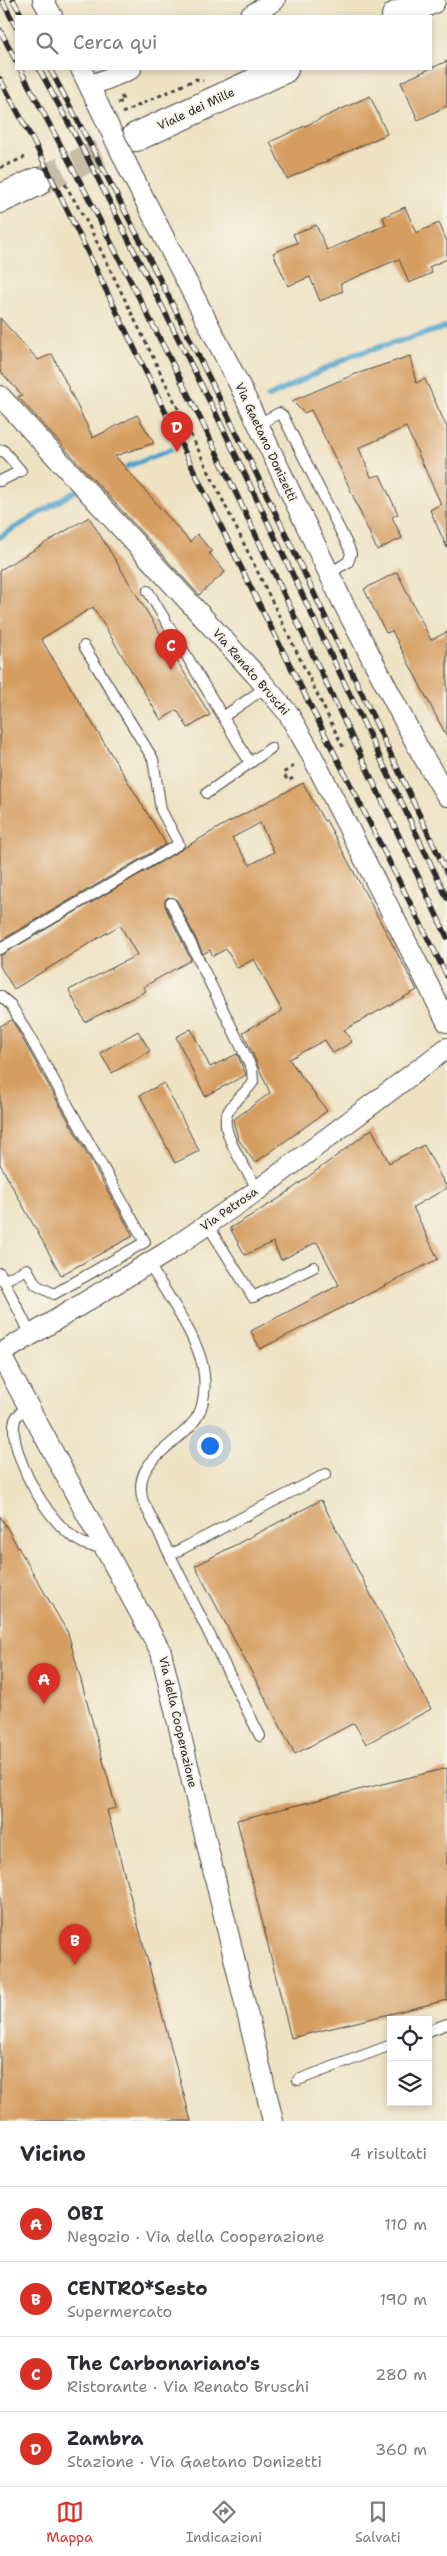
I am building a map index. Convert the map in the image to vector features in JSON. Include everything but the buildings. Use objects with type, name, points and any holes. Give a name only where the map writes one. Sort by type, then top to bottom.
[{"type":"street","points":[[43,0],[51,15]]},
{"type":"street","points":[[252,15],[274,0]]},
{"type":"street","points":[[398,15],[431,0]]},
{"type":"street","points":[[89,86],[129,70]]},
{"type":"street","name":"Viale dei Mille","points":[[136,137],[282,70]]},
{"type":"street","name":"Via Gaetano Donizetti","points":[[89,86],[239,384],[256,425],[328,574],[421,753],[446,790]]},
{"type":"street","points":[[0,199],[37,182]]},
{"type":"street","name":"Via Renato Bruschi","points":[[3,403],[75,477],[288,713],[308,748],[447,1022]]},
{"type":"street","name":"Via Petrosa","points":[[0,1354],[148,1263],[258,1190],[447,1048]]},
{"type":"street","name":"Via della Cooperazione","points":[[0,1354],[161,1652],[273,2121]]},
{"type":"lane","points":[[256,425],[279,413],[283,416],[349,548],[350,558],[348,562],[328,574]]},
{"type":"lane","points":[[0,452],[3,450],[21,470],[0,481]]},
{"type":"lane","points":[[148,591],[250,763]]},
{"type":"lane","points":[[0,949],[179,844],[161,810],[153,759],[84,646]]},
{"type":"lane","points":[[223,717],[266,687]]},
{"type":"lane","points":[[207,793],[271,748]]},
{"type":"lane","points":[[171,903],[252,1069],[253,1082],[227,1112],[224,1124],[232,1144],[258,1190]]},
{"type":"lane","points":[[0,996],[10,1005],[30,1036],[145,1242],[54,1294],[36,1285],[27,1269],[1,1277],[31,1335]]},
{"type":"lane","points":[[207,1224],[253,1297],[314,1268]]},
{"type":"lane","points":[[148,1263],[197,1348],[205,1383],[201,1407],[195,1421],[154,1459],[141,1478],[140,1489],[143,1501],[260,1736]]},
{"type":"lane","points":[[28,1406],[15,1420],[14,1432],[31,1482],[57,1522],[69,1536],[90,1547],[104,1545]]},
{"type":"lane","points":[[170,1556],[326,1474]]},
{"type":"lane","points":[[432,2030],[447,2024]]},
{"type":"lane","points":[[298,2080],[387,2047]]},
{"type":"path","points":[[119,114],[196,79],[209,82]]},
{"type":"path","points":[[124,101],[118,90],[114,92],[124,112]]},
{"type":"path","points":[[0,168],[25,157]]},
{"type":"path","points":[[65,184],[93,235],[343,748]]},
{"type":"path","points":[[287,770],[283,773],[288,781],[294,778]]},
{"type":"waterway","points":[[268,397],[353,355],[447,327]]},
{"type":"waterway","points":[[118,470],[170,450]]},
{"type":"waterway","points":[[0,537],[79,489]]},
{"type":"tunnel","points":[[37,182],[136,137]]},
{"type":"railway","points":[[2,0],[15,25]]},
{"type":"railway","points":[[13,0],[21,15]]},
{"type":"railway","points":[[0,30],[15,59]]},
{"type":"railway","points":[[21,70],[85,191],[203,424],[447,937]]},
{"type":"railway","points":[[40,70],[87,157],[218,418],[447,898]]},
{"type":"railway","points":[[51,70],[103,168],[204,368],[303,569],[447,873]]},
{"type":"railway","points":[[0,79],[36,146],[251,588],[447,976]]},
{"type":"place","name":"Zambra","points":[[177,452]]},
{"type":"place","name":"The Carbonariano's","points":[[171,670]]},
{"type":"place","name":"OBI","points":[[44,1704]]},
{"type":"place","name":"CENTRO*Sesto","points":[[75,1965]]}]
